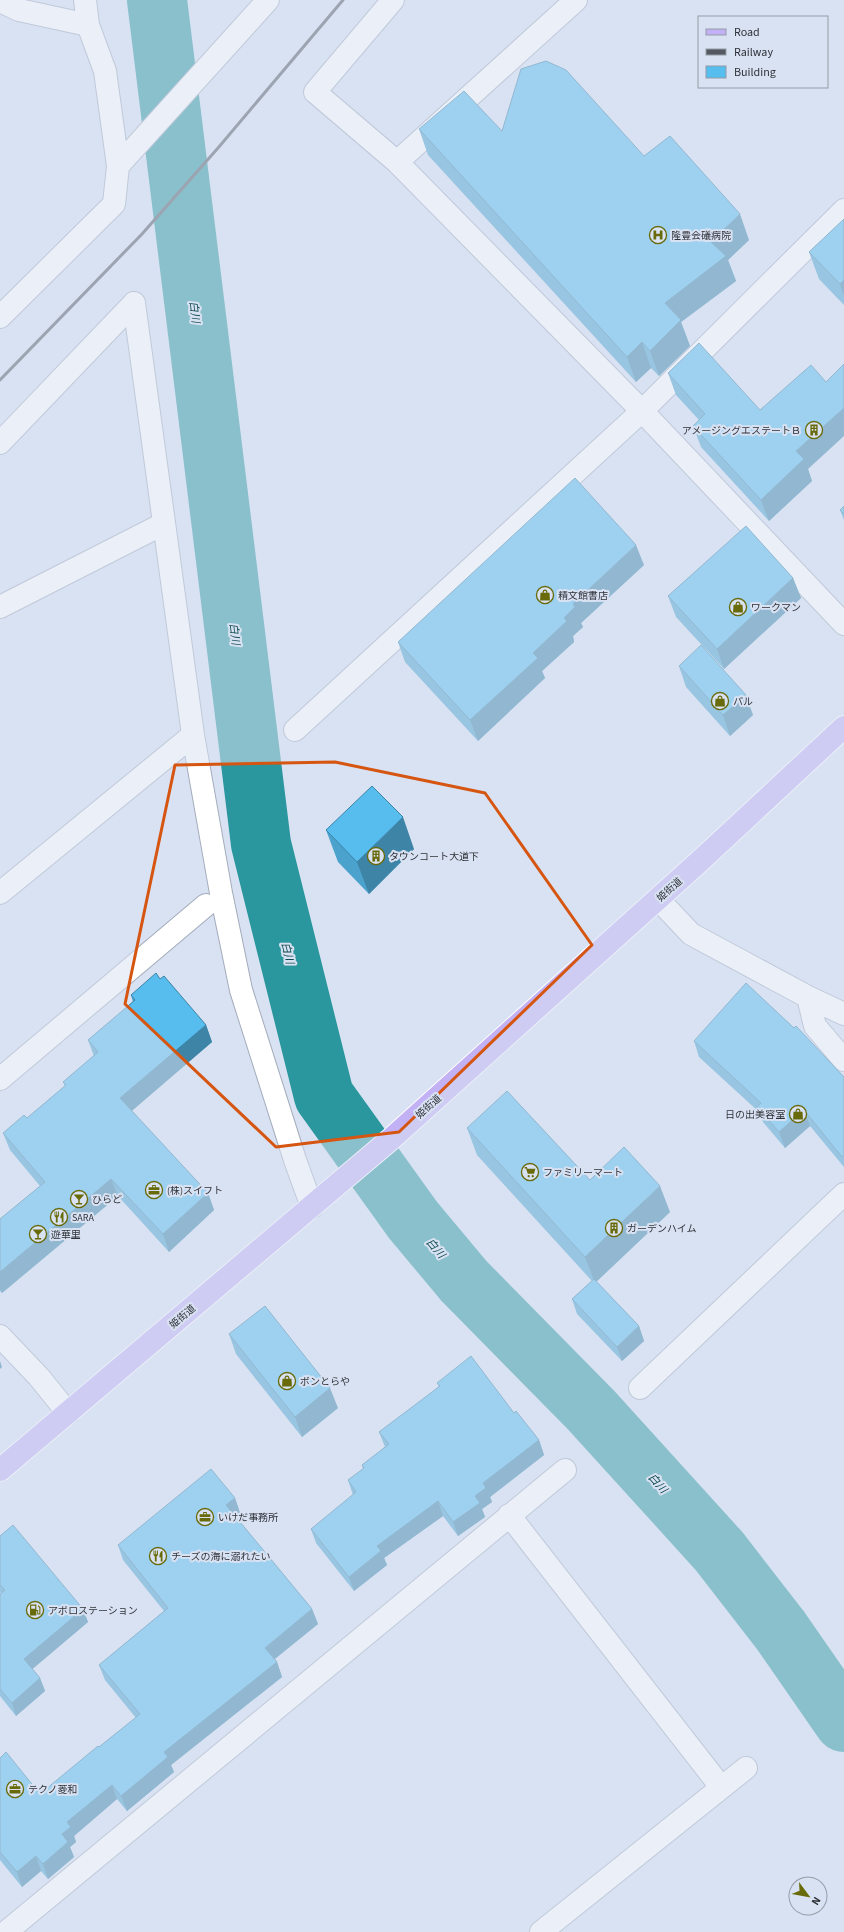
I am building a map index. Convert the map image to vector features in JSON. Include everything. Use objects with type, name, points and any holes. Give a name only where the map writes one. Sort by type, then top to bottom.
[{"type":"main road","name":"姫街道","points":[[0,1470],[391,1139],[658,899],[844,727]]},
{"type":"street","points":[[0,318],[114,204],[124,158],[105,71],[88,25],[85,0]]},
{"type":"street","points":[[124,158],[268,0]]},
{"type":"street","points":[[393,0],[316,92],[397,162],[642,411],[844,624]]},
{"type":"street","points":[[397,162],[576,0]]},
{"type":"street","points":[[0,1],[19,10],[88,25]]},
{"type":"street","points":[[295,730],[642,411],[844,210]]},
{"type":"street","points":[[0,442],[134,303],[193,735],[221,893],[241,990],[295,1160],[312,1207]]},
{"type":"street","points":[[0,607],[163,524]]},
{"type":"street","points":[[0,893],[193,735]]},
{"type":"street","points":[[658,899],[691,934],[808,997],[844,1014]]},
{"type":"street","points":[[0,1079],[206,905]]},
{"type":"street","points":[[808,997],[815,1026],[844,1060]]},
{"type":"street","points":[[640,1388],[844,1194]]},
{"type":"street","points":[[0,1336],[39,1377],[68,1412]]},
{"type":"street","points":[[6,1932],[565,1470]]},
{"type":"street","points":[[509,1515],[721,1787]]},
{"type":"street","points":[[541,1932],[746,1768]]},
{"type":"highlighted area","points":[[335,762],[485,793],[592,945],[399,1132],[276,1147],[125,1004],[175,765]]},
{"type":"building","points":[[546,61],[566,70],[644,156],[670,136],[740,214],[711,242],[726,256],[665,303],[681,320],[650,351],[642,342],[627,357],[419,129],[464,91],[502,131],[521,69]]},
{"type":"building","points":[[844,219],[844,280],[840,284],[809,252]]},
{"type":"building","points":[[699,343],[760,410],[811,365],[826,382],[844,364],[844,408],[796,451],[804,459],[761,500],[693,426],[705,414],[668,373]]},
{"type":"building","name":"精文館書店","points":[[575,478],[636,545],[573,604],[575,607],[564,618],[567,621],[533,653],[538,658],[470,720],[398,642]]},
{"type":"building","points":[[844,506],[844,514],[840,510]]},
{"type":"building","name":"ワークマン","points":[[746,526],[793,578],[717,649],[668,596]]},
{"type":"building","points":[[701,645],[746,695],[723,715],[679,666]]},
{"type":"building","points":[[372,786],[403,817],[357,862],[326,830]]},
{"type":"building","points":[[156,973],[160,979],[164,976],[206,1025],[120,1098],[208,1193],[163,1234],[111,1179],[0,1272],[0,1219],[45,1182],[3,1133],[24,1115],[27,1118],[66,1085],[63,1082],[98,1052],[88,1040],[135,1000],[131,995]]},
{"type":"building","points":[[746,983],[794,1028],[796,1026],[844,1077],[844,1155],[842,1157],[804,1110],[779,1132],[757,1107],[761,1103],[694,1041]]},
{"type":"building","points":[[507,1091],[590,1180],[624,1147],[660,1186],[585,1257],[467,1128]]},
{"type":"building","points":[[594,1279],[639,1326],[617,1347],[572,1299]]},
{"type":"building","name":"ボンとらや","points":[[265,1306],[330,1388],[295,1417],[229,1334]]},
{"type":"building","points":[[471,1356],[514,1413],[516,1411],[539,1440],[483,1483],[486,1488],[475,1496],[480,1503],[453,1522],[438,1501],[377,1546],[381,1551],[349,1577],[311,1529],[356,1492],[348,1480],[364,1468],[362,1465],[389,1444],[379,1432],[440,1386],[437,1383]]},
{"type":"building","points":[[211,1469],[235,1498],[226,1505],[312,1609],[265,1648],[277,1662],[164,1752],[168,1757],[121,1796],[112,1785],[67,1822],[71,1827],[62,1834],[68,1842],[43,1864],[36,1856],[17,1872],[0,1852],[0,1758],[6,1752],[40,1794],[98,1746],[99,1747],[140,1714],[99,1665],[168,1608],[118,1545]]},
{"type":"building","points":[[13,1525],[83,1609],[24,1659],[40,1678],[12,1703],[0,1689],[0,1594],[5,1590],[0,1585],[0,1536]]},
{"type":"waterway","name":"白川","points":[[157,0],[261,844],[324,1096],[413,1220],[464,1281],[591,1410],[719,1551],[781,1631],[844,1722]]},
{"type":"railway","points":[[0,380],[142,234],[218,148],[343,0]]},
{"type":"place","name":"隆豊会礒病院","points":[[658,235]]},
{"type":"place","name":"アメージングエステートＢ","points":[[814,430]]},
{"type":"place","name":"精文館書店","points":[[545,595]]},
{"type":"place","name":"ワークマン","points":[[738,607]]},
{"type":"place","name":"パル","points":[[720,701]]},
{"type":"place","name":"タウンコート大道下","points":[[376,856]]},
{"type":"place","name":"日の出美容室","points":[[798,1114]]},
{"type":"place","name":"ファミリーマート","points":[[530,1172]]},
{"type":"place","name":"(株)スイフト","points":[[154,1190]]},
{"type":"place","name":"ひらど","points":[[79,1199]]},
{"type":"place","name":"SARA","points":[[59,1217]]},
{"type":"place","name":"ガーデンハイム","points":[[614,1228]]},
{"type":"place","name":"遊華里","points":[[38,1234]]},
{"type":"place","name":"ボンとらや","points":[[287,1381]]},
{"type":"place","name":"いけだ事務所","points":[[205,1517]]},
{"type":"place","name":"チーズの海に溺れたい","points":[[158,1556]]},
{"type":"place","name":"アポロステーション","points":[[35,1610]]},
{"type":"place","name":"テクノ菱和","points":[[15,1789]]}]
